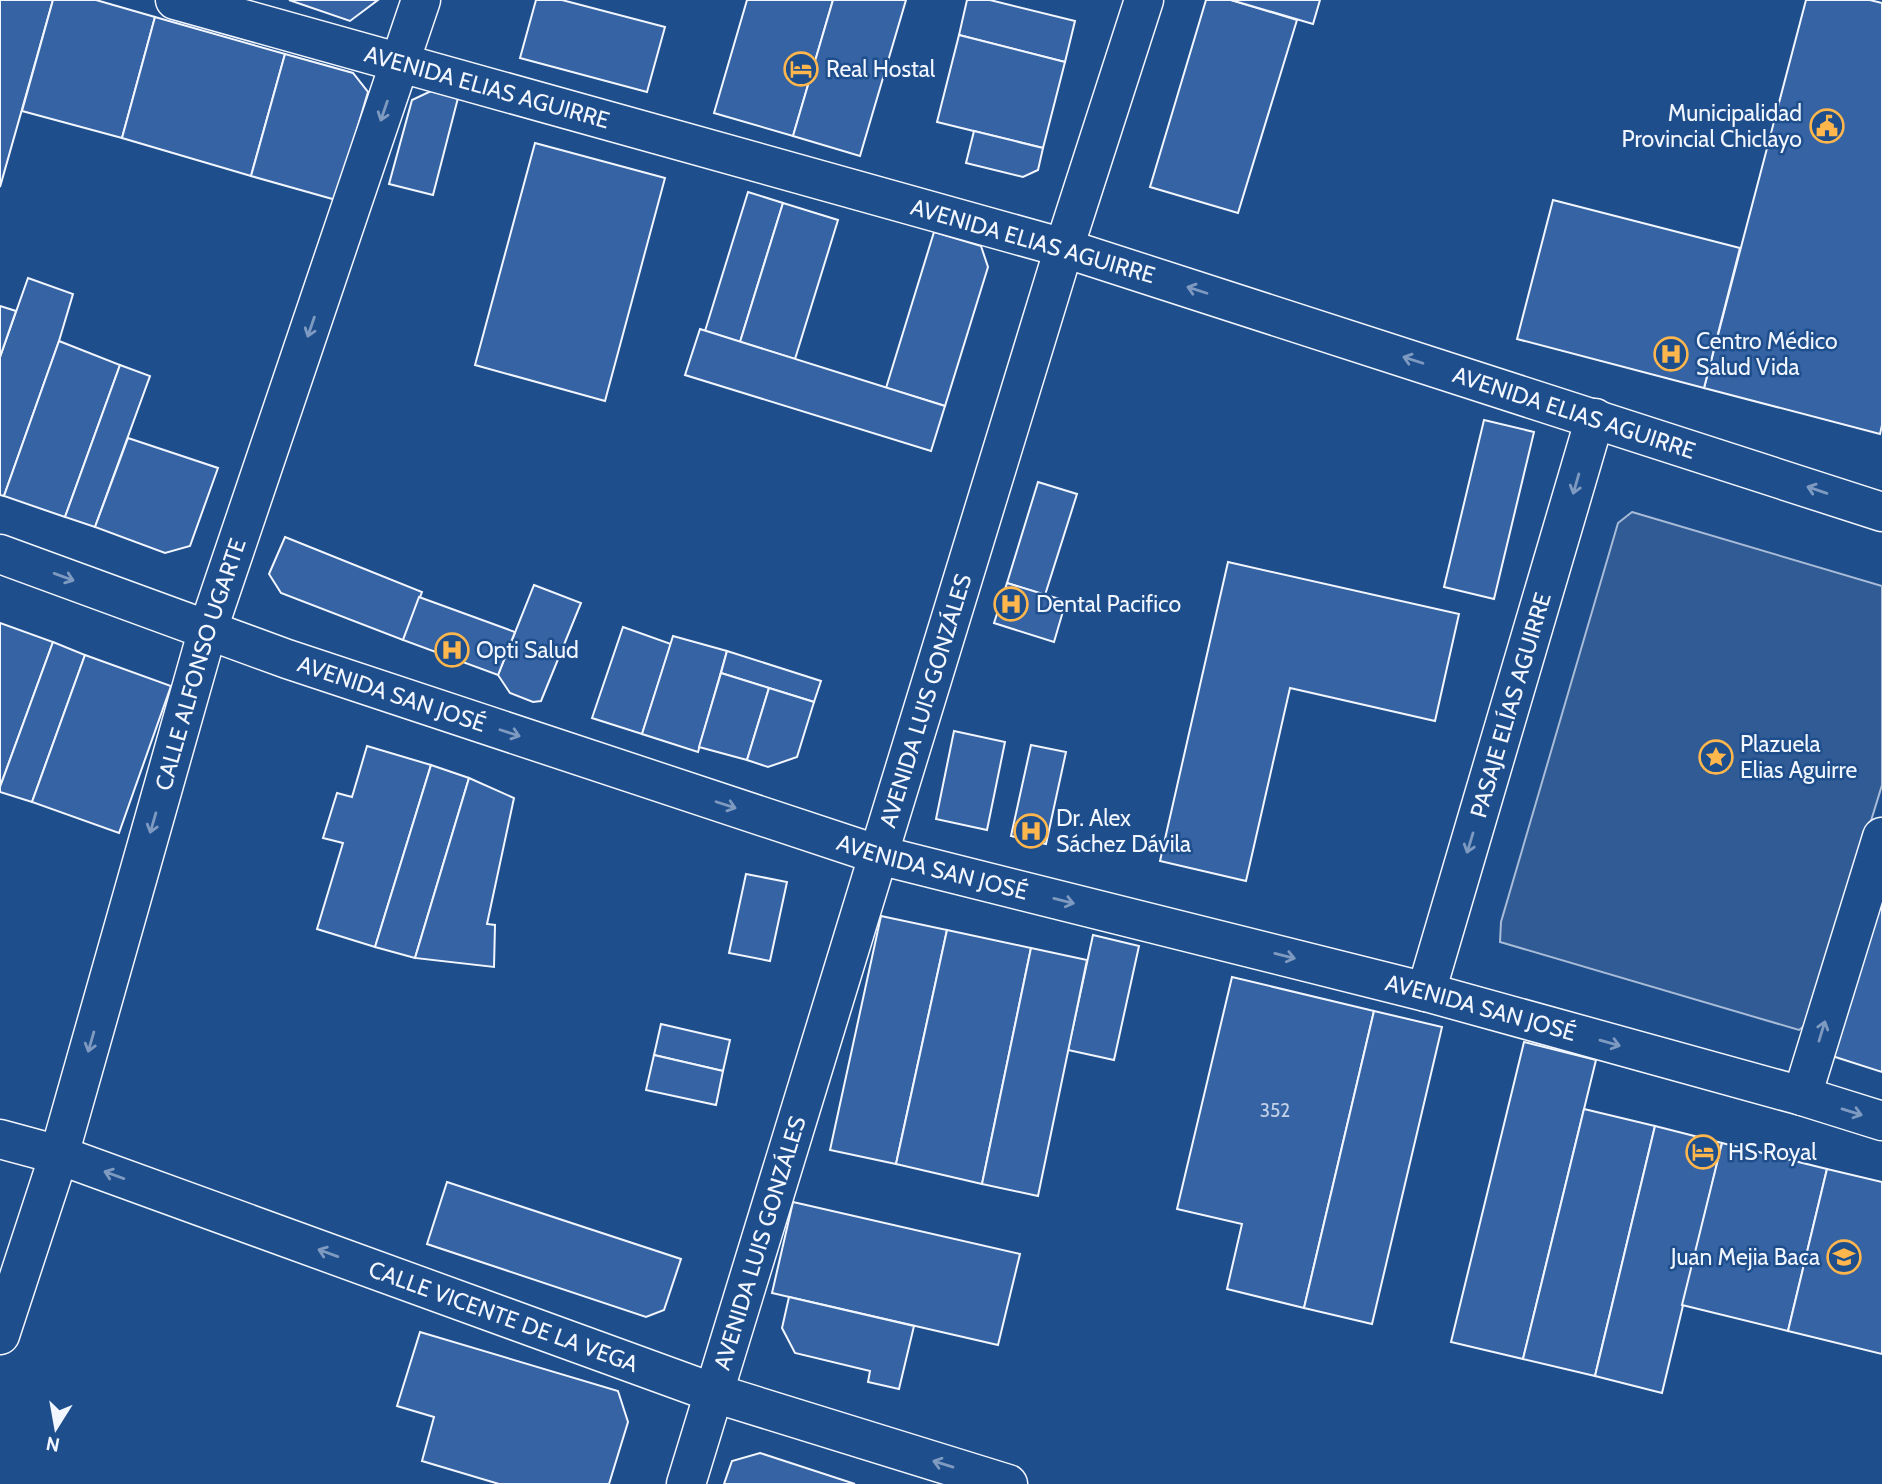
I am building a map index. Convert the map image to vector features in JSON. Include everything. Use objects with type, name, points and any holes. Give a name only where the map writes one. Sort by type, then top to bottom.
[{"type":"main road","name":"AVENIDA ELIAS AGUIRRE","points":[[174,0],[1064,248],[1882,512]]},
{"type":"main road","name":"CALLE ALFONSO UGARTE","points":[[0,1335],[59,1156],[208,629],[421,0]]},
{"type":"main road","name":"AVENIDA LUIS GONZÁLES","points":[[686,1484],[1064,248],[1144,0]]},
{"type":"main road","name":"PASAJE ELÍAS AGUIRRE","points":[[1426,992],[1595,418]]},
{"type":"main road","name":"AVENIDA SAN JOSÉ","points":[[0,554],[287,659],[879,855],[1426,992],[1802,1096],[1882,1121]]},
{"type":"main road","points":[[1802,1096],[1882,837]]},
{"type":"main road","name":"CALLE VICENTE DE LA VEGA","points":[[0,1139],[59,1156],[714,1393],[1008,1484]]},
{"type":"shaded area","name":"Plazuela Elias Aguirre","points":[[1632,512],[1882,586],[1882,785],[1809,1022],[1799,1030],[1500,942],[1501,922],[1618,523]]},
{"type":"building","points":[[0,0],[53,0],[0,187]]},
{"type":"building","points":[[53,0],[96,0],[155,17],[122,138],[22,111]]},
{"type":"building","points":[[289,0],[378,0],[350,21]]},
{"type":"building","points":[[536,0],[562,0],[665,27],[647,92],[520,58]]},
{"type":"building","points":[[747,0],[833,0],[793,136],[714,113]]},
{"type":"building","points":[[833,0],[906,0],[860,156],[793,136]]},
{"type":"building","points":[[967,0],[990,0],[1075,21],[1065,62],[959,35]]},
{"type":"building","points":[[1206,0],[1231,0],[1297,20],[1238,213],[1150,187]]},
{"type":"building","points":[[1231,0],[1320,0],[1313,24]]},
{"type":"building","name":"Municipalidad Provincial Chiclayo","points":[[1806,0],[1870,0],[1882,3],[1880,434],[1704,388]]},
{"type":"building","points":[[155,17],[285,54],[251,176],[122,138]]},
{"type":"building","points":[[959,35],[1065,62],[1043,148],[937,122]]},
{"type":"building","points":[[285,54],[353,73],[368,92],[336,200],[251,176]]},
{"type":"building","points":[[431,91],[458,98],[433,195],[389,184],[412,100]]},
{"type":"building","points":[[974,131],[1043,148],[1038,170],[1023,177],[966,163]]},
{"type":"building","points":[[535,143],[665,178],[605,401],[475,365]]},
{"type":"building","points":[[748,192],[783,203],[740,342],[705,331]]},
{"type":"building","points":[[1553,200],[1740,248],[1704,388],[1517,339]]},
{"type":"building","points":[[783,203],[838,220],[795,359],[740,342]]},
{"type":"building","points":[[934,232],[981,246],[988,267],[945,406],[886,388]]},
{"type":"building","points":[[28,278],[73,294],[4,496],[0,495],[0,357]]},
{"type":"building","points":[[0,306],[16,311],[0,357]]},
{"type":"building","points":[[700,329],[945,406],[931,451],[685,375]]},
{"type":"building","points":[[59,341],[120,365],[65,517],[4,496]]},
{"type":"building","points":[[120,365],[150,376],[95,527],[65,517]]},
{"type":"building","points":[[1484,420],[1534,432],[1494,599],[1444,587]]},
{"type":"building","points":[[128,438],[218,468],[190,546],[165,553],[95,527]]},
{"type":"building","points":[[1038,482],[1077,494],[1045,595],[1007,583]]},
{"type":"building","points":[[285,537],[422,592],[403,640],[281,593],[269,574]]},
{"type":"building","points":[[1228,562],[1459,614],[1435,721],[1290,688],[1246,881],[1160,861]]},
{"type":"building","points":[[1007,583],[1066,601],[1054,642],[994,623]]},
{"type":"building","points":[[534,585],[581,603],[541,701],[533,702],[510,693],[498,675]]},
{"type":"building","points":[[419,597],[515,632],[498,675],[403,640]]},
{"type":"building","points":[[0,623],[53,642],[0,787]]},
{"type":"building","points":[[623,627],[671,644],[642,734],[592,718]]},
{"type":"building","points":[[673,636],[727,651],[698,752],[642,734]]},
{"type":"building","points":[[53,642],[85,655],[32,802],[0,792],[0,787]]},
{"type":"building","points":[[727,651],[821,681],[814,702],[721,673]]},
{"type":"building","points":[[85,655],[171,686],[119,833],[32,802]]},
{"type":"building","points":[[721,673],[769,688],[747,760],[699,747]]},
{"type":"building","points":[[769,688],[814,702],[797,757],[768,767],[747,760]]},
{"type":"building","points":[[954,731],[1005,742],[987,830],[936,819]]},
{"type":"building","points":[[1031,745],[1066,752],[1046,844],[1011,836]]},
{"type":"building","points":[[367,746],[431,765],[375,947],[317,929],[343,843],[323,838],[337,793],[352,797]]},
{"type":"building","points":[[431,765],[469,778],[415,958],[375,947]]},
{"type":"building","points":[[469,778],[514,798],[487,924],[495,925],[494,967],[415,958]]},
{"type":"building","points":[[746,874],[787,882],[770,961],[729,953]]},
{"type":"building","points":[[1882,881],[1882,1072],[1826,1054]]},
{"type":"building","points":[[881,916],[947,930],[896,1164],[830,1150]]},
{"type":"building","points":[[947,930],[1031,948],[982,1184],[896,1164]]},
{"type":"building","points":[[1093,935],[1139,946],[1114,1060],[1068,1050]]},
{"type":"building","points":[[1031,948],[1087,960],[1038,1196],[982,1184]]},
{"type":"building","points":[[1232,977],[1374,1011],[1304,1308],[1227,1289],[1242,1224],[1177,1209]]},
{"type":"building","points":[[1374,1011],[1442,1027],[1372,1324],[1304,1308]]},
{"type":"building","points":[[661,1024],[730,1040],[723,1071],[654,1055]]},
{"type":"building","points":[[1524,1042],[1596,1060],[1523,1359],[1451,1342]]},
{"type":"building","points":[[654,1055],[723,1071],[716,1105],[646,1090]]},
{"type":"building","points":[[1584,1109],[1655,1126],[1595,1376],[1523,1359]]},
{"type":"building","points":[[1655,1126],[1722,1143],[1662,1393],[1595,1376]]},
{"type":"building","points":[[1722,1143],[1827,1169],[1788,1331],[1682,1305]]},
{"type":"building","name":"Juan Mejia Baca","points":[[1827,1169],[1882,1182],[1882,1354],[1788,1331]]},
{"type":"building","points":[[447,1182],[681,1259],[664,1310],[646,1317],[427,1244]]},
{"type":"building","points":[[793,1202],[1020,1254],[998,1345],[772,1293]]},
{"type":"building","points":[[789,1297],[914,1326],[899,1389],[868,1382],[870,1371],[795,1353],[782,1328]]},
{"type":"building","points":[[420,1332],[618,1391],[628,1422],[609,1484],[499,1484],[422,1461],[434,1417],[397,1406]]},
{"type":"building","points":[[760,1453],[855,1484],[724,1484],[732,1461]]},
{"type":"place","name":"Real Hostal","points":[[801,69]]},
{"type":"place","name":"Municipalidad Provincial Chiclayo","points":[[1827,126]]},
{"type":"place","name":"Centro Médico Salud Vida","points":[[1671,354]]},
{"type":"place","name":"Dental Pacifico","points":[[1011,604]]},
{"type":"place","name":"Opti Salud","points":[[452,650]]},
{"type":"place","name":"Plazuela Elias Aguirre","points":[[1716,757]]},
{"type":"place","name":"Dr. Alex Sáchez Dávila","points":[[1031,831]]},
{"type":"place","name":"HS Royal","points":[[1703,1152]]},
{"type":"place","name":"Juan Mejia Baca","points":[[1844,1257]]}]
